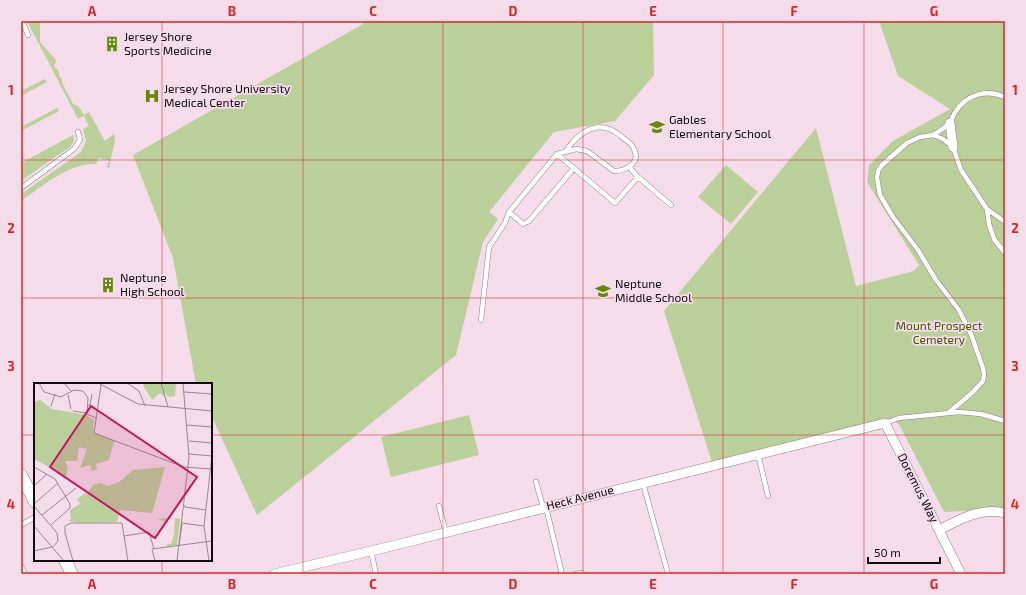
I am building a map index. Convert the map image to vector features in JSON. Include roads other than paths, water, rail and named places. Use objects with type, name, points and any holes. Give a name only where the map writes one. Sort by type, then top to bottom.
[{"type":"street","points":[[950,123],[953,147]]},
{"type":"street","name":"Heck Avenue","points":[[274,574],[885,422]]},
{"type":"street","name":"Doremus Way","points":[[885,422],[961,574]]},
{"type":"street","points":[[21,475],[34,500]]},
{"type":"street","points":[[939,530],[976,513],[990,510],[1005,513]]},
{"type":"street","points":[[66,561],[72,574]]},
{"type":"lane","points":[[22,21],[28,35]]},
{"type":"lane","points":[[948,413],[972,393],[983,381],[983,368],[975,349],[971,334],[962,315],[936,280],[918,250],[893,217],[880,195],[876,178],[882,164],[907,143],[920,137],[933,135],[950,123],[961,104],[973,96],[988,93],[1005,97]]},
{"type":"lane","points":[[481,320],[489,247],[492,240],[505,223],[509,212],[557,154],[565,152],[576,149],[587,151],[614,171],[623,170],[629,167],[635,159],[635,149],[617,133],[610,129],[601,127],[593,128],[580,134],[565,152]]},
{"type":"lane","points":[[21,188],[74,149],[80,140],[78,132]]},
{"type":"lane","points":[[933,135],[943,139],[953,147],[962,170],[987,209],[1005,222]]},
{"type":"lane","points":[[557,154],[615,202],[638,177]]},
{"type":"lane","points":[[629,167],[638,177],[671,205]]},
{"type":"lane","points":[[509,212],[523,224],[529,222],[574,168]]},
{"type":"lane","points":[[987,209],[989,224],[994,239],[1005,253]]},
{"type":"lane","points":[[885,422],[898,418],[970,412],[1005,421]]},
{"type":"lane","points":[[758,454],[768,496]]},
{"type":"lane","points":[[536,482],[545,507],[562,574]]},
{"type":"lane","points":[[643,482],[668,574]]},
{"type":"lane","points":[[439,506],[446,532]]},
{"type":"lane","points":[[21,524],[34,518]]},
{"type":"lane","points":[[371,551],[376,574]]},
{"type":"lane","points":[[21,566],[25,574]]},
{"type":"lane","points":[[576,574],[582,574]]},
{"type":"place","name":"Jersey Shore Sports Medicine","points":[[112,44]]},
{"type":"place","name":"Jersey Shore University Medical Center","points":[[152,96]]},
{"type":"place","name":"Gables Elementary School","points":[[657,127]]},
{"type":"place","name":"Neptune High School","points":[[108,285]]},
{"type":"place","name":"Neptune Middle School","points":[[603,291]]},
{"type":"park label","name":"Mount Prospect Cemetery","points":[[939,333]]}]
